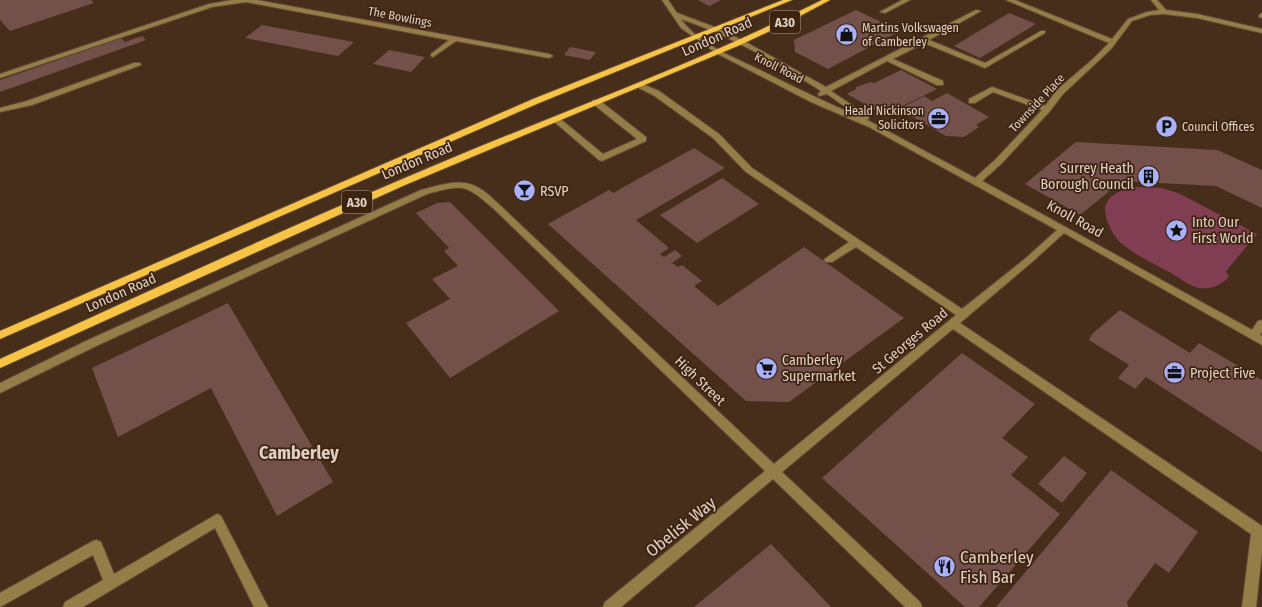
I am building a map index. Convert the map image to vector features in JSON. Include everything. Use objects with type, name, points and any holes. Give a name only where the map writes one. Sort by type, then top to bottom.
[{"type":"main road","name":"London Road","points":[[0,335],[536,101],[789,0]]},
{"type":"main road","name":"London Road","points":[[0,364],[344,208],[460,158],[718,52],[827,0]]},
{"type":"street","name":"The Bowlings","points":[[0,76],[211,4],[246,0],[549,56]]},
{"type":"street","name":"Knoll Road","points":[[665,0],[683,26],[694,37],[718,52],[814,100],[872,125],[977,181],[1257,338]]},
{"type":"street","points":[[883,12],[907,0]]},
{"type":"street","points":[[1009,0],[1114,42]]},
{"type":"street","points":[[1154,0],[1164,12]]},
{"type":"street","points":[[814,100],[826,90],[978,11]]},
{"type":"street","name":"Townside Place","points":[[977,181],[1047,109],[1060,92],[1096,61],[1114,42],[1130,20],[1149,13],[1164,12],[1197,16],[1262,31]]},
{"type":"street","name":"Knoll Road","points":[[676,15],[716,29],[742,41],[845,102],[872,125]]},
{"type":"street","points":[[924,40],[985,66],[1042,32]]},
{"type":"street","points":[[433,55],[454,39]]},
{"type":"street","points":[[888,59],[940,83]]},
{"type":"street","points":[[0,110],[29,103],[137,65]]},
{"type":"street","points":[[640,85],[656,94],[716,136],[749,170],[963,315]]},
{"type":"street","points":[[972,101],[992,89],[1047,109]]},
{"type":"street","points":[[555,119],[602,158],[643,139],[596,102]]},
{"type":"street","name":"High Street","points":[[0,388],[90,344],[424,192],[459,185],[476,189],[915,607]]},
{"type":"street","name":"St Georges Road","points":[[774,472],[1029,260],[1063,229]]},
{"type":"street","points":[[829,260],[856,242]]},
{"type":"street","points":[[953,323],[1258,531],[1249,607]]},
{"type":"street","points":[[1257,338],[1262,324]]},
{"type":"street","name":"Obelisk Way","points":[[610,607],[774,472]]},
{"type":"street","points":[[70,607],[217,520],[261,607]]},
{"type":"street","points":[[0,600],[96,546],[111,582]]},
{"type":"shaded area","points":[[1133,187],[1162,188],[1178,193],[1257,234],[1226,271],[1229,277],[1226,280],[1212,288],[1199,288],[1188,284],[1127,248],[1113,234],[1106,215],[1105,208],[1107,203],[1114,195]]},
{"type":"building","points":[[0,0],[91,0],[94,3],[10,31],[0,20]]},
{"type":"building","points":[[698,0],[721,0],[709,6]]},
{"type":"building","name":"Martins Volkswagen of Camberley","points":[[856,10],[900,31],[828,69],[795,52],[794,40]]},
{"type":"building","points":[[1009,13],[1036,24],[980,58],[954,46]]},
{"type":"building","points":[[262,25],[354,42],[338,56],[245,38]]},
{"type":"building","points":[[142,36],[146,40],[0,92],[0,80],[121,38],[125,42]]},
{"type":"building","points":[[570,47],[596,52],[590,60],[564,55]]},
{"type":"building","points":[[389,50],[425,57],[411,72],[373,64]]},
{"type":"building","points":[[901,70],[937,89],[884,115],[847,94],[856,89],[856,87],[871,82],[874,83]]},
{"type":"building","points":[[947,93],[989,117],[976,125],[979,127],[964,137],[946,136],[899,109],[924,96],[932,101]]},
{"type":"building","name":"Surrey Heath Borough Council","points":[[1076,142],[1217,150],[1262,170],[1262,208],[1216,186],[1122,181],[1080,215],[1025,184]]},
{"type":"building","points":[[694,148],[725,168],[636,220],[669,248],[660,254],[664,257],[675,250],[682,256],[672,263],[678,267],[682,265],[702,281],[694,286],[718,306],[804,247],[904,318],[789,402],[746,401],[548,224],[609,190],[613,193]]},
{"type":"building","points":[[722,178],[759,204],[697,243],[660,215]]},
{"type":"building","points":[[450,202],[559,311],[450,378],[406,323],[450,299],[432,279],[458,266],[444,251],[449,248],[416,213],[437,203]]},
{"type":"building","points":[[228,303],[333,482],[277,516],[211,388],[118,437],[92,368]]},
{"type":"building","points":[[1120,310],[1190,353],[1199,343],[1262,380],[1262,452],[1146,377],[1135,389],[1118,378],[1129,365],[1089,340],[1092,334]]},
{"type":"building","points":[[962,353],[1035,404],[1002,438],[1028,457],[1011,475],[1060,514],[979,607],[965,607],[822,478]]},
{"type":"building","points":[[1064,456],[1087,473],[1062,503],[1038,484]]},
{"type":"building","points":[[1111,470],[1198,532],[1169,573],[1155,563],[1127,602],[1128,607],[996,607]]},
{"type":"building","points":[[771,544],[831,607],[694,607]]},
{"type":"place","name":"Martins Volkswagen of Camberley","points":[[847,35]]},
{"type":"place","name":"Heald Nickinson Solicitors","points":[[939,118]]},
{"type":"place","name":"Council Offices","points":[[1166,127]]},
{"type":"place","name":"Surrey Heath Borough Council","points":[[1149,176]]},
{"type":"place","name":"RSVP","points":[[525,191]]},
{"type":"place","name":"Into Our First World","points":[[1177,230]]},
{"type":"place","name":"Camberley Supermarket","points":[[766,368]]},
{"type":"place","name":"Project Five","points":[[1174,373]]},
{"type":"place","name":"Camberley Fish Bar","points":[[945,567]]},
{"type":"district","name":"Camberley","points":[[299,453]]}]
